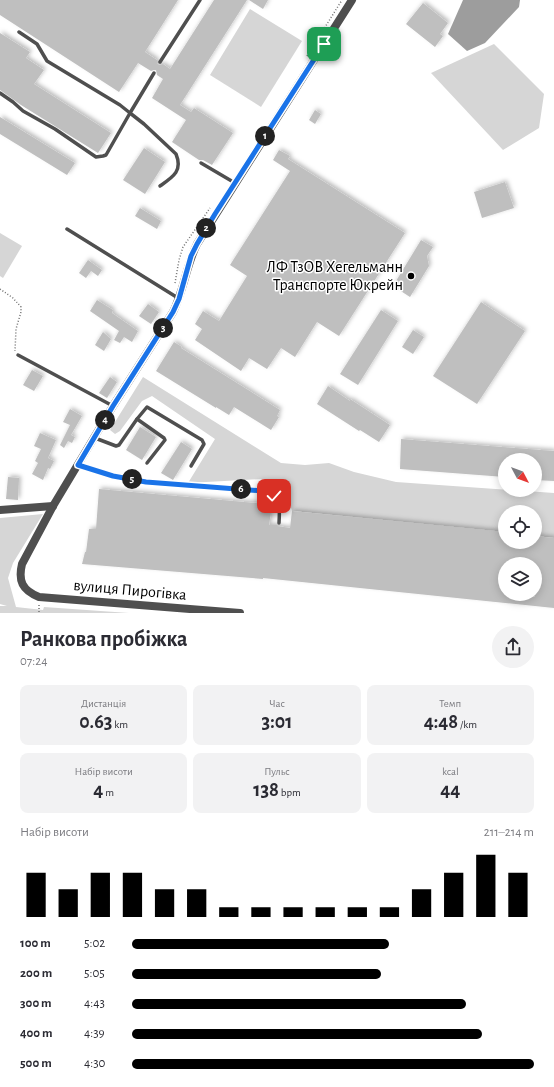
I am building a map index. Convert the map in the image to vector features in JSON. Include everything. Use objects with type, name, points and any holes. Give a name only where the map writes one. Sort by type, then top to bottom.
[{"type":"street","points":[[0,510],[53,506],[113,406],[170,316],[179,299],[191,256],[215,214],[352,0]]},
{"type":"street","name":"вулиця Пирогівка","points":[[53,506],[22,564],[20,573],[23,586],[38,597],[240,613]]},
{"type":"lane","points":[[160,62],[200,0]]},
{"type":"lane","points":[[19,32],[37,44],[47,61],[120,105],[144,124],[176,154],[179,160],[178,170],[171,178],[160,186]]},
{"type":"lane","points":[[0,93],[23,111],[55,129],[96,157],[106,155],[154,73]]},
{"type":"lane","points":[[201,163],[235,183]]},
{"type":"lane","points":[[67,229],[179,299]]},
{"type":"lane","points":[[17,354],[113,406]]},
{"type":"lane","points":[[94,438],[116,446],[119,445],[137,418],[147,407],[202,440],[204,444],[191,466]]},
{"type":"lane","points":[[137,418],[165,440],[147,463]]},
{"type":"lane","points":[[78,465],[113,476],[146,482],[263,491],[277,498],[280,509],[279,522]]},
{"type":"path","points":[[0,289],[13,298],[21,307],[16,335],[17,354]]},
{"type":"shaded area","points":[[463,0],[520,0],[519,7],[485,43],[467,51],[448,34]]},
{"type":"shaded area","points":[[250,9],[302,41],[261,107],[210,75]]},
{"type":"shaded area","points":[[494,44],[544,94],[539,128],[503,150],[431,73]]},
{"type":"shaded area","points":[[0,233],[22,246],[3,278],[0,276]]},
{"type":"shaded area","points":[[143,377],[281,463],[305,465],[329,463],[354,472],[396,482],[498,489],[498,497],[542,497],[542,492],[554,493],[554,538],[542,537],[542,505],[498,505],[498,532],[292,511],[286,493],[280,487],[263,479],[188,483],[215,439],[152,396],[142,401],[120,431],[115,434],[110,430]]},
{"type":"shaded area","points":[[43,514],[13,563],[8,578],[16,607],[43,610],[44,607],[129,613],[0,613],[0,606],[7,606],[0,604],[0,518]]},
{"type":"building","points":[[0,0],[178,0],[145,52],[157,60],[159,65],[163,64],[170,69],[214,0],[247,0],[180,105],[191,112],[194,108],[233,133],[212,165],[203,160],[199,160],[172,142],[186,120],[152,98],[163,79],[157,75],[156,70],[151,71],[138,63],[119,92],[0,15]]},
{"type":"building","points":[[249,0],[268,0],[263,9]]},
{"type":"building","points":[[423,3],[448,23],[440,34],[443,36],[435,47],[406,24]]},
{"type":"building","points":[[0,33],[30,52],[26,58],[44,70],[34,84],[111,133],[98,153],[21,105],[0,90]]},
{"type":"building","points":[[315,110],[321,114],[315,124],[309,120]]},
{"type":"building","points":[[0,117],[75,163],[67,175],[0,134]]},
{"type":"building","points":[[144,148],[165,162],[145,194],[123,180]]},
{"type":"building","points":[[279,150],[290,156],[288,159],[405,233],[339,336],[317,322],[295,357],[281,348],[267,369],[249,358],[241,371],[195,340],[202,329],[195,324],[203,311],[219,321],[247,276],[230,265],[290,171],[273,160]]},
{"type":"building","points":[[505,182],[514,208],[482,218],[474,192]]},
{"type":"building","points":[[140,208],[161,221],[157,229],[135,216]]},
{"type":"building","name":"ЛФ ТзОВ Хегельманн Транспорте Юкрейн","points":[[421,240],[433,247],[427,256],[429,266],[410,297],[393,286]]},
{"type":"building","points":[[88,260],[102,270],[98,276],[91,271],[86,278],[79,273]]},
{"type":"building","points":[[97,300],[113,310],[112,313],[138,331],[132,342],[124,337],[120,343],[114,340],[119,331],[90,311]]},
{"type":"building","points":[[481,302],[525,331],[477,404],[433,376]]},
{"type":"building","points":[[148,304],[159,312],[151,324],[139,316]]},
{"type":"building","points":[[381,310],[398,321],[358,385],[340,374]]},
{"type":"building","points":[[413,330],[424,337],[413,354],[402,347]]},
{"type":"building","points":[[103,332],[111,339],[104,351],[95,345]]},
{"type":"building","points":[[174,342],[182,347],[181,348],[280,410],[277,416],[279,417],[271,430],[234,407],[229,415],[156,371]]},
{"type":"building","points":[[32,370],[43,376],[34,391],[23,385]]},
{"type":"building","points":[[110,377],[117,382],[107,398],[99,393]]},
{"type":"building","points":[[328,386],[390,425],[379,442],[317,404]]},
{"type":"building","points":[[70,409],[82,416],[71,435],[75,437],[72,443],[68,441],[64,448],[60,445],[70,425],[63,422]]},
{"type":"building","points":[[140,427],[156,437],[142,460],[126,450]]},
{"type":"building","points":[[40,433],[56,440],[48,458],[54,461],[50,469],[48,468],[43,480],[32,474],[38,463],[35,461],[41,449],[34,446]]},
{"type":"building","points":[[401,439],[554,451],[554,481],[542,480],[542,453],[498,453],[498,476],[400,469]]},
{"type":"building","points":[[181,442],[192,449],[173,480],[161,473]]},
{"type":"building","points":[[8,477],[19,478],[18,500],[6,499]]},
{"type":"building","points":[[99,489],[268,504],[268,511],[271,512],[269,525],[290,528],[292,511],[498,531],[498,549],[542,549],[542,537],[554,538],[554,608],[263,578],[82,564],[86,552],[89,529],[96,529]]},
{"type":"place","name":"ЛФ ТзОВ Хегельманн Транспорте Юкрейн","points":[[411,276]]},
{"type":"route","points":[[274,496],[263,491],[146,482],[113,476],[78,465],[113,406],[173,312],[179,299],[191,256],[197,244],[324,44]]}]
